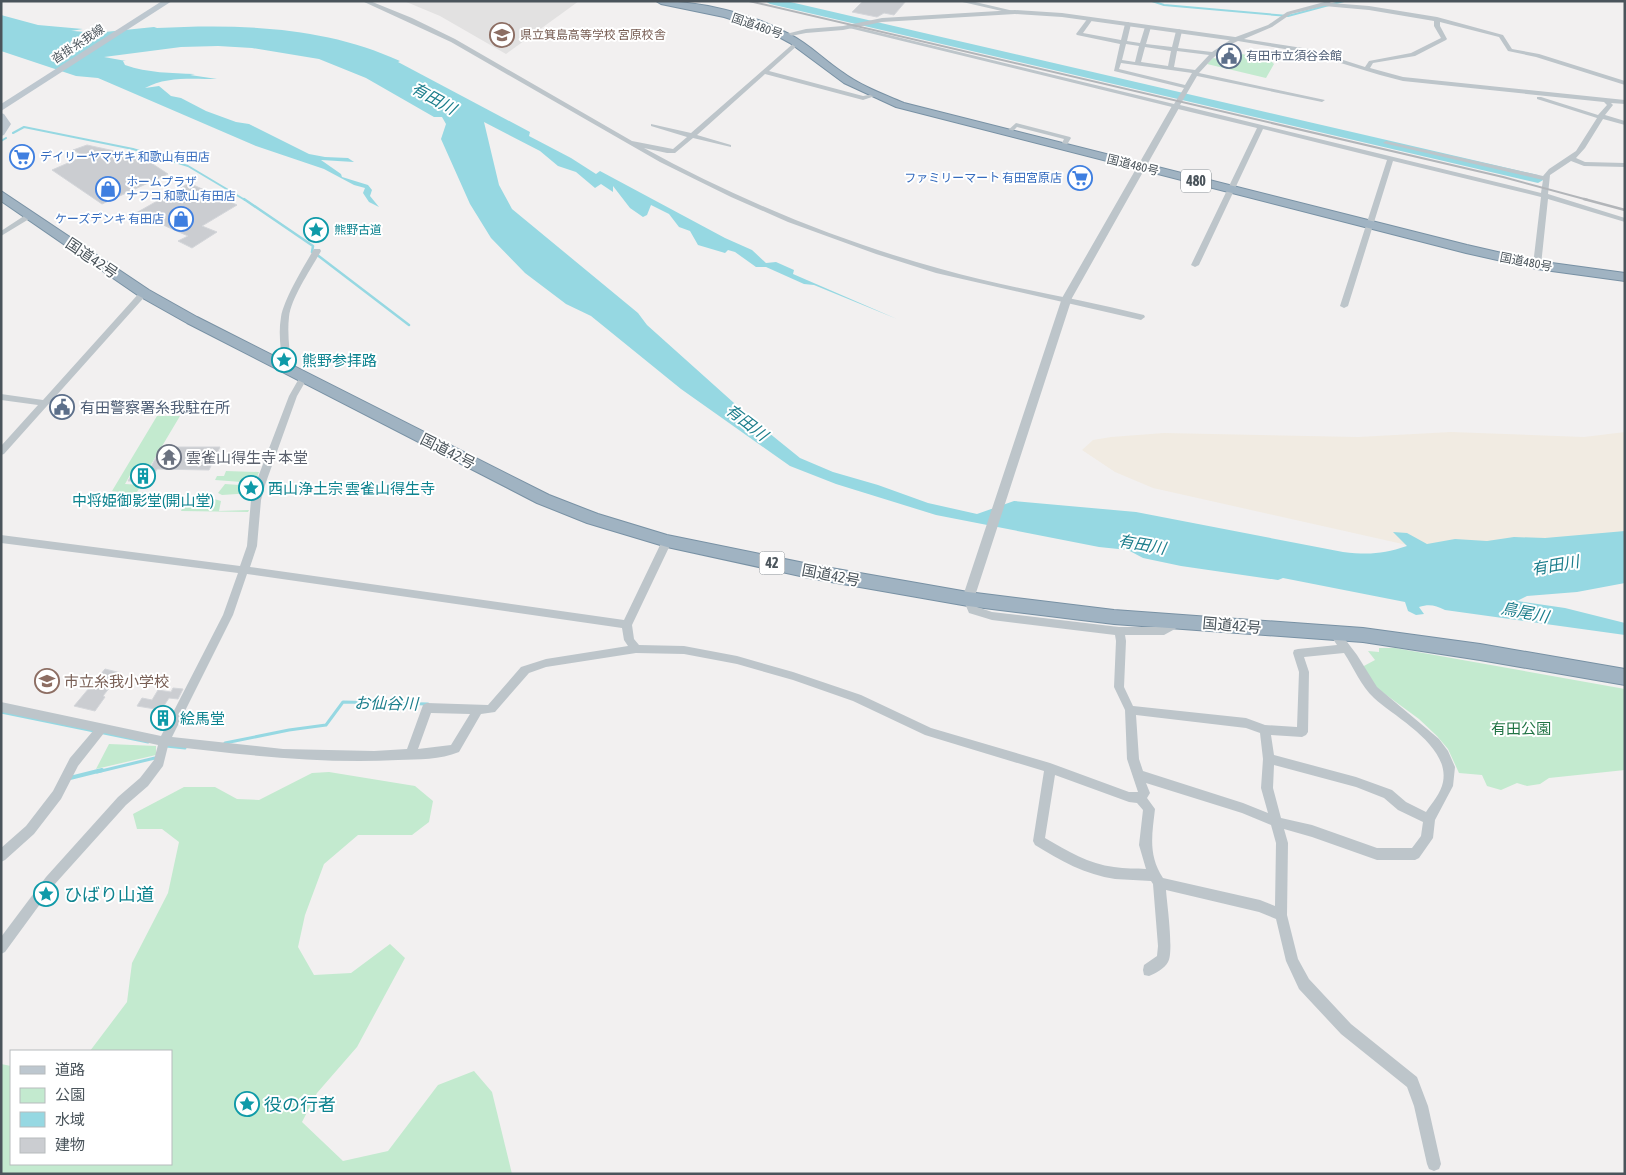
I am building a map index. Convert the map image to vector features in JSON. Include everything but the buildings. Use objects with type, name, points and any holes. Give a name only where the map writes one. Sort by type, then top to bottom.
[{"type":"highway","name":"国道480号","points":[[661,1],[747,20],[791,39],[847,80],[873,95],[908,107],[1370,225],[1537,265],[1625,277]]},
{"type":"highway","name":"国道42号","points":[[1,194],[30,216],[144,293],[192,320],[543,499],[593,519],[667,541],[814,572],[968,599],[1114,617],[1364,635],[1480,652],[1625,677]]},
{"type":"main road","name":"沓掛糸我線","points":[[1,133],[7,124],[3,108],[168,1]]},
{"type":"street","points":[[365,1],[396,13],[447,38],[595,122],[626,142],[704,182],[837,238],[983,282],[1065,303],[1141,317]]},
{"type":"street","points":[[961,1],[1015,12],[1128,24],[1309,51],[1403,79],[1625,102]]},
{"type":"street","points":[[1181,621],[1164,632],[1120,632],[992,616],[973,610],[968,599],[1065,303],[1195,73],[1213,54],[1235,39],[1270,26],[1289,13],[1337,1]]},
{"type":"street","points":[[1323,4],[1369,8],[1437,19],[1501,36],[1510,50],[1537,55],[1625,83]]},
{"type":"street","points":[[626,142],[675,151],[764,72],[791,39],[806,31],[848,27],[890,19],[1015,12]]},
{"type":"street","points":[[1090,19],[1079,34],[1115,42],[1213,54]]},
{"type":"street","points":[[1366,69],[1371,62],[1413,55],[1444,39],[1437,19]]},
{"type":"street","points":[[1128,24],[1117,71],[1187,87]]},
{"type":"street","points":[[848,27],[1546,196],[1625,220]]},
{"type":"street","points":[[1137,64],[1148,27]]},
{"type":"street","points":[[1170,69],[1179,32]]},
{"type":"street","points":[[1118,61],[1195,73],[1322,100]]},
{"type":"street","points":[[764,72],[863,98],[873,95]]},
{"type":"street","points":[[1524,93],[1625,123]]},
{"type":"street","points":[[1537,265],[1546,196],[1546,179],[1551,170],[1572,159],[1582,149],[1599,116],[1610,105],[1607,101]]},
{"type":"street","points":[[653,125],[729,146]]},
{"type":"street","points":[[1195,265],[1261,126]]},
{"type":"street","points":[[1386,143],[1546,179]]},
{"type":"street","points":[[1344,306],[1391,158]]},
{"type":"street","points":[[1572,159],[1584,164],[1625,165]]},
{"type":"street","points":[[1,234],[30,216]]},
{"type":"street","points":[[287,368],[284,335],[285,316],[288,305],[317,251]]},
{"type":"street","points":[[1,452],[144,293]]},
{"type":"street","points":[[1,948],[50,881],[122,801],[144,782],[159,762],[164,741],[228,615],[252,546],[256,500],[260,485],[293,396],[304,377]]},
{"type":"street","points":[[1,397],[46,403]]},
{"type":"street","points":[[1,539],[244,570],[627,625]]},
{"type":"street","points":[[636,649],[628,640],[627,625],[667,541]]},
{"type":"street","points":[[1120,632],[1119,687],[1130,710],[1133,759],[1144,793],[1140,798]]},
{"type":"street","points":[[1138,775],[1243,808],[1277,822],[1312,831],[1377,854],[1415,854],[1427,838],[1429,819],[1448,782],[1449,772],[1444,758],[1426,732],[1367,684],[1358,666],[1334,633]]},
{"type":"street","points":[[411,754],[427,708],[491,709],[525,670],[546,663],[636,649],[684,650],[755,665],[857,698],[929,732],[1050,768],[1129,797],[1140,798],[1149,809],[1145,845],[1156,879],[1164,946],[1163,959],[1149,970]]},
{"type":"street","points":[[1130,710],[1246,723],[1265,730],[1302,732],[1304,672],[1298,653],[1346,649]]},
{"type":"street","points":[[1,707],[164,741],[283,754],[343,756],[446,752],[455,749],[478,710]]},
{"type":"street","points":[[1,856],[30,830],[57,795],[74,762],[101,729]]},
{"type":"street","points":[[1265,730],[1269,759],[1267,788],[1282,843],[1282,915],[1292,961],[1304,984],[1346,1029],[1378,1052],[1412,1082],[1421,1106],[1434,1164]]},
{"type":"street","points":[[1269,759],[1356,782],[1388,794],[1402,806],[1429,819]]},
{"type":"street","points":[[1050,768],[1039,841],[1061,854],[1092,867],[1156,879],[1260,906],[1282,915]]},
{"type":"shaded area","name":"県立箕島高等学校 宮原校舎","points":[[404,1],[579,1],[506,54],[440,16]]},
{"type":"green space","points":[[1242,54],[1271,61],[1274,64],[1266,78],[1207,64],[1213,58],[1237,63]]},
{"type":"green space","points":[[157,416],[180,416],[149,468],[134,468],[125,484],[141,485],[137,492],[154,494],[153,496],[112,491]]},
{"type":"green space","points":[[226,471],[259,472],[255,483],[215,480],[217,476],[224,476]]},
{"type":"green space","points":[[225,484],[254,486],[252,493],[222,495],[218,493]]},
{"type":"green space","points":[[194,496],[204,496],[221,501],[219,511],[249,510],[248,512],[181,511],[184,504],[190,504]]},
{"type":"green space","name":"有田公園","points":[[1379,648],[1395,648],[1625,689],[1625,770],[1549,778],[1540,784],[1527,786],[1517,783],[1501,790],[1487,786],[1482,775],[1459,773],[1448,749],[1437,736],[1419,719],[1374,686],[1362,667],[1375,660],[1368,651],[1379,652]]},
{"type":"green space","points":[[109,744],[156,746],[156,755],[96,769]]},
{"type":"green space","points":[[329,772],[415,786],[433,801],[429,822],[412,835],[358,835],[324,864],[305,915],[298,947],[314,975],[351,973],[390,944],[405,958],[357,1047],[317,1093],[302,1122],[343,1161],[388,1151],[438,1085],[474,1071],[492,1092],[512,1174],[1,1174],[1,1064],[10,1066],[10,1165],[172,1165],[172,1050],[91,1050],[127,1002],[132,963],[168,893],[179,842],[162,829],[137,829],[133,814],[184,787],[215,787],[237,799],[259,800],[312,773]]},
{"type":"sand","points":[[1451,432],[1584,437],[1625,432],[1625,541],[1407,545],[1153,488],[1115,472],[1082,450],[1093,440],[1164,433],[1358,437]]},
{"type":"water","points":[[1,15],[38,25],[83,29],[71,31],[95,33],[154,27],[250,27],[311,34],[371,49],[400,61],[398,62],[530,132],[529,136],[571,158],[596,174],[600,171],[725,238],[752,250],[766,263],[776,262],[794,270],[793,274],[897,319],[814,285],[804,284],[766,267],[756,267],[735,252],[728,250],[725,253],[698,245],[690,231],[679,227],[669,214],[651,205],[647,215],[643,217],[630,208],[613,186],[613,192],[601,184],[595,188],[576,172],[558,166],[540,151],[484,122],[499,185],[512,209],[638,313],[647,325],[753,420],[800,458],[833,472],[878,485],[928,503],[977,514],[1014,501],[1136,512],[1352,553],[1368,554],[1391,551],[1407,546],[1393,532],[1407,533],[1427,544],[1455,539],[1487,541],[1514,537],[1545,538],[1625,531],[1625,583],[1577,592],[1527,596],[1517,601],[1565,608],[1625,623],[1625,635],[1445,610],[1432,606],[1419,607],[1424,614],[1416,615],[1408,611],[1405,602],[1283,578],[1278,580],[1181,566],[1143,558],[1128,550],[1099,547],[936,515],[836,484],[790,466],[681,389],[591,316],[566,304],[525,273],[491,238],[470,204],[441,139],[446,124],[442,117],[434,117],[366,78],[319,59],[252,48],[218,46],[181,47],[104,57],[126,61],[123,61],[125,65],[142,70],[195,74],[190,75],[217,79],[171,80],[145,88],[159,86],[171,96],[181,98],[206,111],[236,122],[249,124],[309,154],[348,158],[354,162],[321,160],[341,174],[342,177],[368,185],[372,190],[370,196],[379,207],[369,202],[363,193],[365,188],[354,185],[324,169],[256,146],[98,78],[76,76],[1,51]]},
{"type":"waterway","points":[[770,1],[1538,179]]},
{"type":"waterway","points":[[1152,1],[1164,5],[1288,16],[1344,1]]},
{"type":"waterway","points":[[13,133],[24,127],[133,149],[188,166],[245,200]]},
{"type":"waterway","points":[[1,141],[6,138]]},
{"type":"waterway","points":[[244,199],[313,246],[312,252]]},
{"type":"waterway","points":[[316,254],[409,325]]},
{"type":"waterway","name":"お仙谷川","points":[[225,743],[289,730],[326,725],[343,702],[428,704]]},
{"type":"waterway","name":"お仙谷川","points":[[1,712],[148,742]]},
{"type":"waterway","name":"お仙谷川","points":[[166,746],[185,748]]},
{"type":"waterway","points":[[97,772],[155,758]]},
{"type":"waterway","points":[[70,778],[102,770]]},
{"type":"railway","points":[[749,1],[1503,177],[1588,200]]},
{"type":"railway","points":[[1584,199],[1625,210]]},
{"type":"place","name":"県立箕島高等学校 宮原校舎","points":[[502,35]]},
{"type":"place","name":"有田市立須谷会館","points":[[1229,56]]},
{"type":"place","name":"デイリーヤマザキ 和歌山有田店","points":[[22,157]]},
{"type":"place","name":"ファミリーマート 有田宮原店","points":[[1080,178]]},
{"type":"place","name":"ホームプラザ ナフコ 和歌山有田店","points":[[108,189]]},
{"type":"place","name":"ケーズデンキ 有田店","points":[[181,219]]},
{"type":"place","name":"熊野古道","points":[[316,230]]},
{"type":"place","name":"熊野参拝路","points":[[284,360]]},
{"type":"place","name":"有田警察署糸我駐在所","points":[[62,407]]},
{"type":"place","name":"雲雀山得生寺 本堂","points":[[169,457]]},
{"type":"place","name":"中将姫御影堂(開山堂)","points":[[143,476]]},
{"type":"place","name":"西山浄土宗 雲雀山得生寺","points":[[251,488]]},
{"type":"place","name":"市立糸我小学校","points":[[47,681]]},
{"type":"place","name":"絵馬堂","points":[[163,718]]},
{"type":"place","name":"ひばり山道","points":[[46,894]]},
{"type":"place","name":"役の行者","points":[[247,1104]]},
{"type":"water label","name":"有田川","points":[[434,98]]},
{"type":"water label","name":"有田川","points":[[747,422]]},
{"type":"water label","name":"有田川","points":[[1142,544]]},
{"type":"water label","name":"有田川","points":[[1555,565]]},
{"type":"water label","name":"鳥尾川","points":[[1525,612]]}]
